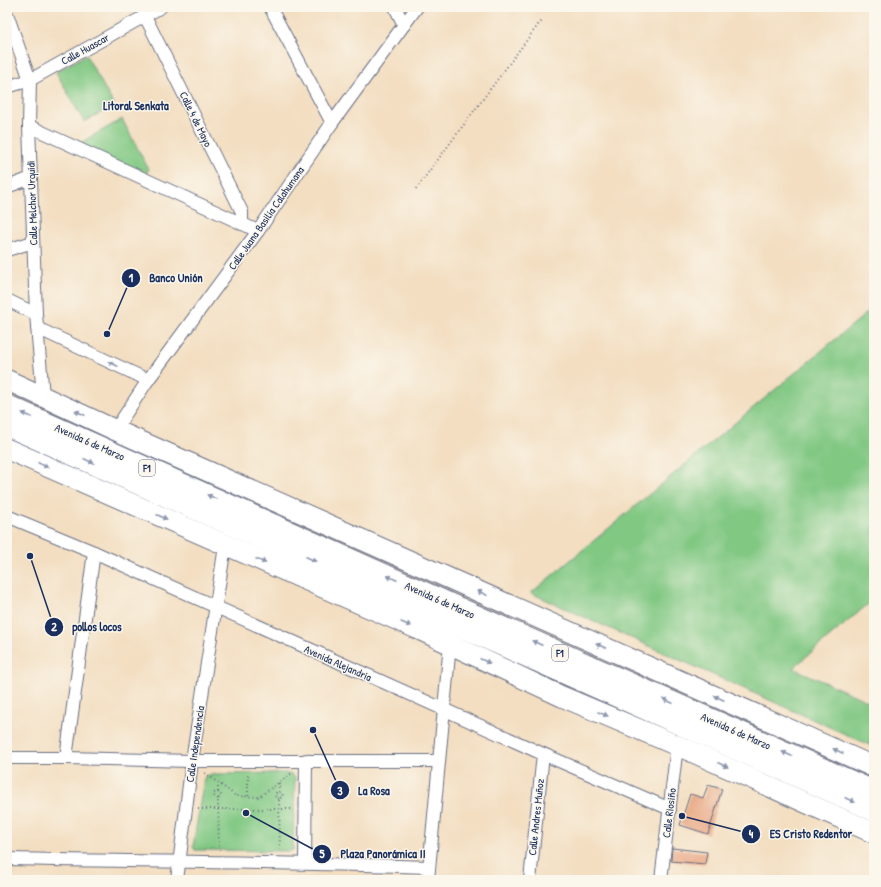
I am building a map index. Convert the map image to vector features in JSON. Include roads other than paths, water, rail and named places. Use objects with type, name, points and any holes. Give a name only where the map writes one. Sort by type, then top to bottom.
[{"type":"highway","name":"Avenida 6 de Marzo","points":[[7,406],[455,607],[874,792]]},
{"type":"highway","name":"Avenida 6 de Marzo","points":[[7,425],[874,810]]},
{"type":"main road","name":"Avenida 6 de Marzo","points":[[7,380],[115,430],[874,767]]},
{"type":"main road","points":[[7,449],[450,644],[563,697],[874,833]]},
{"type":"street","name":"Calle Huascar","points":[[7,87],[30,80],[161,7]]},
{"type":"street","points":[[270,7],[332,123]]},
{"type":"street","points":[[396,7],[404,25]]},
{"type":"street","name":"Calle Juana Basilia Calahumana","points":[[115,430],[148,380],[258,231],[332,123],[417,7]]},
{"type":"street","name":"Calle Melchor Urquidi","points":[[7,14],[30,80],[29,126],[33,242],[36,314],[43,396]]},
{"type":"street","name":"Calle 4 de Mayo","points":[[145,16],[242,212],[242,224]]},
{"type":"street","points":[[29,126],[258,231]]},
{"type":"street","points":[[7,187],[31,178]]},
{"type":"street","points":[[7,250],[33,242]]},
{"type":"street","points":[[7,300],[36,314]]},
{"type":"street","points":[[37,328],[148,380]]},
{"type":"street","name":"Avenida Alejandria","points":[[7,516],[94,552],[215,608],[670,810]]},
{"type":"street","name":"Calle Independencia","points":[[177,880],[192,761],[226,546]]},
{"type":"street","points":[[66,758],[94,552]]},
{"type":"street","points":[[428,880],[450,644]]},
{"type":"street","name":"Calle Riosiño","points":[[661,880],[677,746]]},
{"type":"street","name":"Calle Andres Muñoz","points":[[530,880],[543,754]]},
{"type":"street","points":[[7,758],[192,761],[439,761]]},
{"type":"street","points":[[305,863],[306,760]]},
{"type":"street","points":[[7,859],[180,863],[305,863],[429,867]]},
{"type":"place","name":"Banco Unión","points":[[107,334]]},
{"type":"place","name":"pollos locos","points":[[30,556]]},
{"type":"place","name":"La Rosa","points":[[313,730]]},
{"type":"place","name":"Plaza Panorámica II","points":[[246,813]]},
{"type":"place","name":"ES Cristo Redentor","points":[[682,816]]},
{"type":"district","name":"Litoral Senkata","points":[[136,105]]}]
